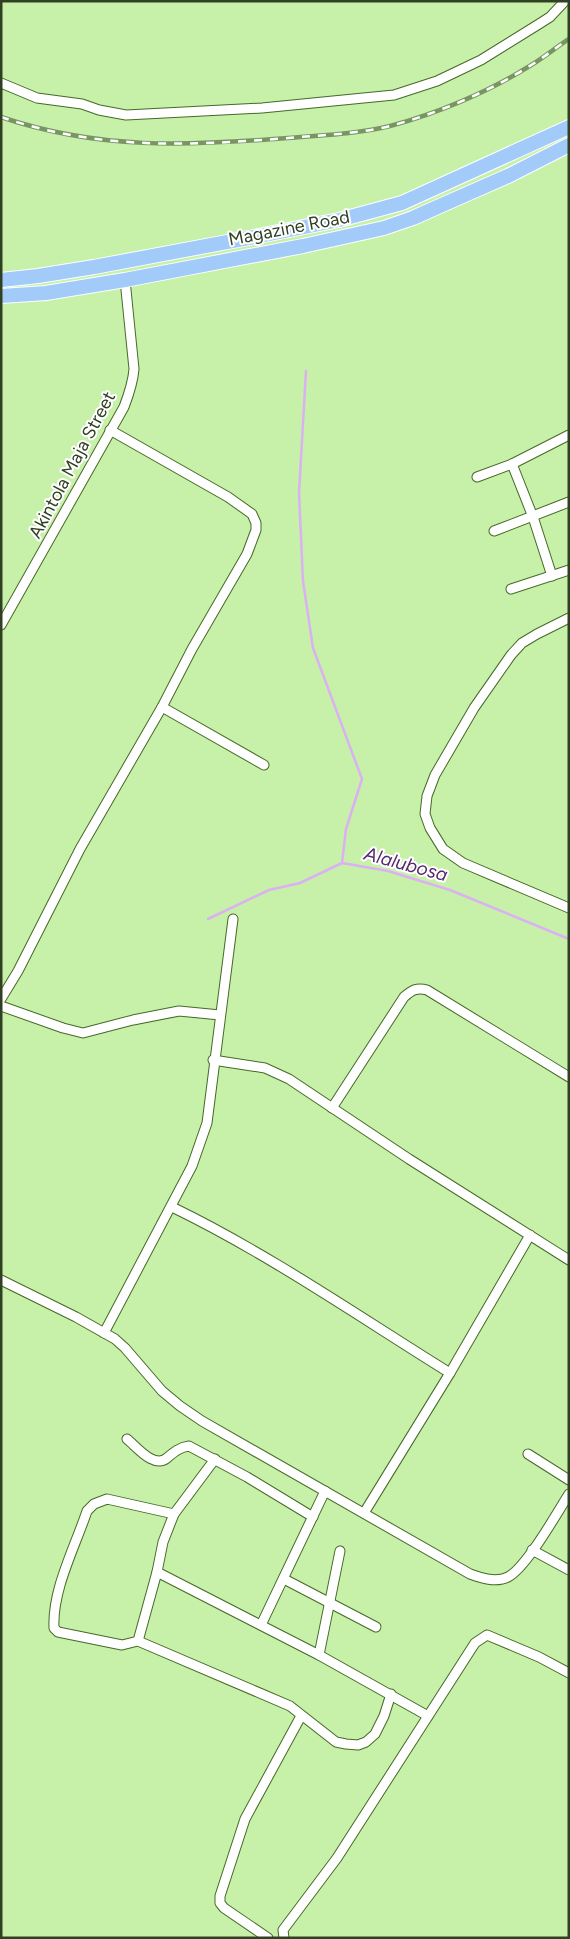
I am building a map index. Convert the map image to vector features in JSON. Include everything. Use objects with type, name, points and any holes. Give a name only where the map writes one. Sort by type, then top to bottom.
[{"type":"main road","name":"Magazine Road","points":[[1,280],[94,267],[254,238],[388,208],[569,127]]},
{"type":"main road","name":"Magazine Road","points":[[1,296],[36,294],[125,280],[348,237],[399,224],[508,176],[569,144]]},
{"type":"main road","points":[[254,238],[255,254]]},
{"type":"street","points":[[1,83],[37,98],[82,104],[99,110],[126,115],[254,108],[394,95],[437,81],[481,60],[545,21],[565,1]]},
{"type":"street","name":"Akintola Maja Street","points":[[1,625],[124,407],[133,381],[134,357],[125,280]]},
{"type":"street","points":[[1,999],[80,849],[247,554],[256,530],[256,523],[252,514],[228,497],[110,430]]},
{"type":"street","points":[[477,477],[512,464],[569,435]]},
{"type":"street","points":[[512,464],[533,516],[552,576]]},
{"type":"street","points":[[494,531],[569,502]]},
{"type":"street","points":[[511,589],[569,570]]},
{"type":"street","points":[[569,618],[522,643],[510,655],[474,708],[435,775],[427,796],[425,814],[430,828],[443,849],[462,863],[569,908]]},
{"type":"street","points":[[162,707],[264,765]]},
{"type":"street","points":[[104,1333],[172,1207],[192,1166],[204,1131],[233,919]]},
{"type":"street","points":[[332,1108],[404,997],[414,989],[421,988],[569,1077]]},
{"type":"street","points":[[1,1006],[63,1028],[83,1033],[179,1011],[220,1015]]},
{"type":"street","points":[[213,1060],[265,1068],[289,1079],[408,1159],[569,1260]]},
{"type":"street","points":[[172,1207],[254,1251],[450,1373]]},
{"type":"street","points":[[364,1513],[450,1373],[530,1235]]},
{"type":"street","points":[[1,1280],[33,1294],[104,1333],[125,1348],[162,1391],[202,1421],[461,1570],[487,1579],[507,1577],[515,1572],[569,1494]]},
{"type":"street","points":[[127,1439],[152,1460],[158,1462],[163,1461],[182,1447],[189,1446],[215,1459],[313,1517]]},
{"type":"street","points":[[528,1454],[569,1480]]},
{"type":"street","points":[[138,1641],[158,1572],[164,1542],[174,1514],[215,1459]]},
{"type":"street","points":[[262,1625],[326,1492]]},
{"type":"street","points":[[174,1514],[107,1499],[94,1504],[87,1511],[57,1593],[54,1628],[58,1632],[122,1646],[138,1641],[290,1706],[336,1742],[358,1745],[366,1742],[375,1734],[384,1716],[391,1694]]},
{"type":"street","points":[[318,1655],[340,1550]]},
{"type":"street","points":[[532,1550],[569,1570]]},
{"type":"street","points":[[158,1572],[262,1625],[391,1694],[428,1716]]},
{"type":"street","points":[[284,1579],[376,1627]]},
{"type":"street","points":[[284,1938],[283,1930],[337,1858],[385,1786],[475,1643],[487,1635],[539,1657],[569,1673]]},
{"type":"street","points":[[268,1938],[224,1908],[220,1903],[220,1896],[245,1819],[301,1716]]},
{"type":"waterway","points":[[306,371],[299,493],[303,581],[313,648],[362,779],[346,829],[342,863]]},
{"type":"waterway","name":"Alalubosa","points":[[208,919],[269,890],[300,883],[342,863],[388,871],[450,890],[569,939]]},
{"type":"railway","points":[[1,117],[37,128],[73,135],[143,143],[215,143],[365,131],[390,126],[425,115],[479,93],[533,64],[569,39]]}]
